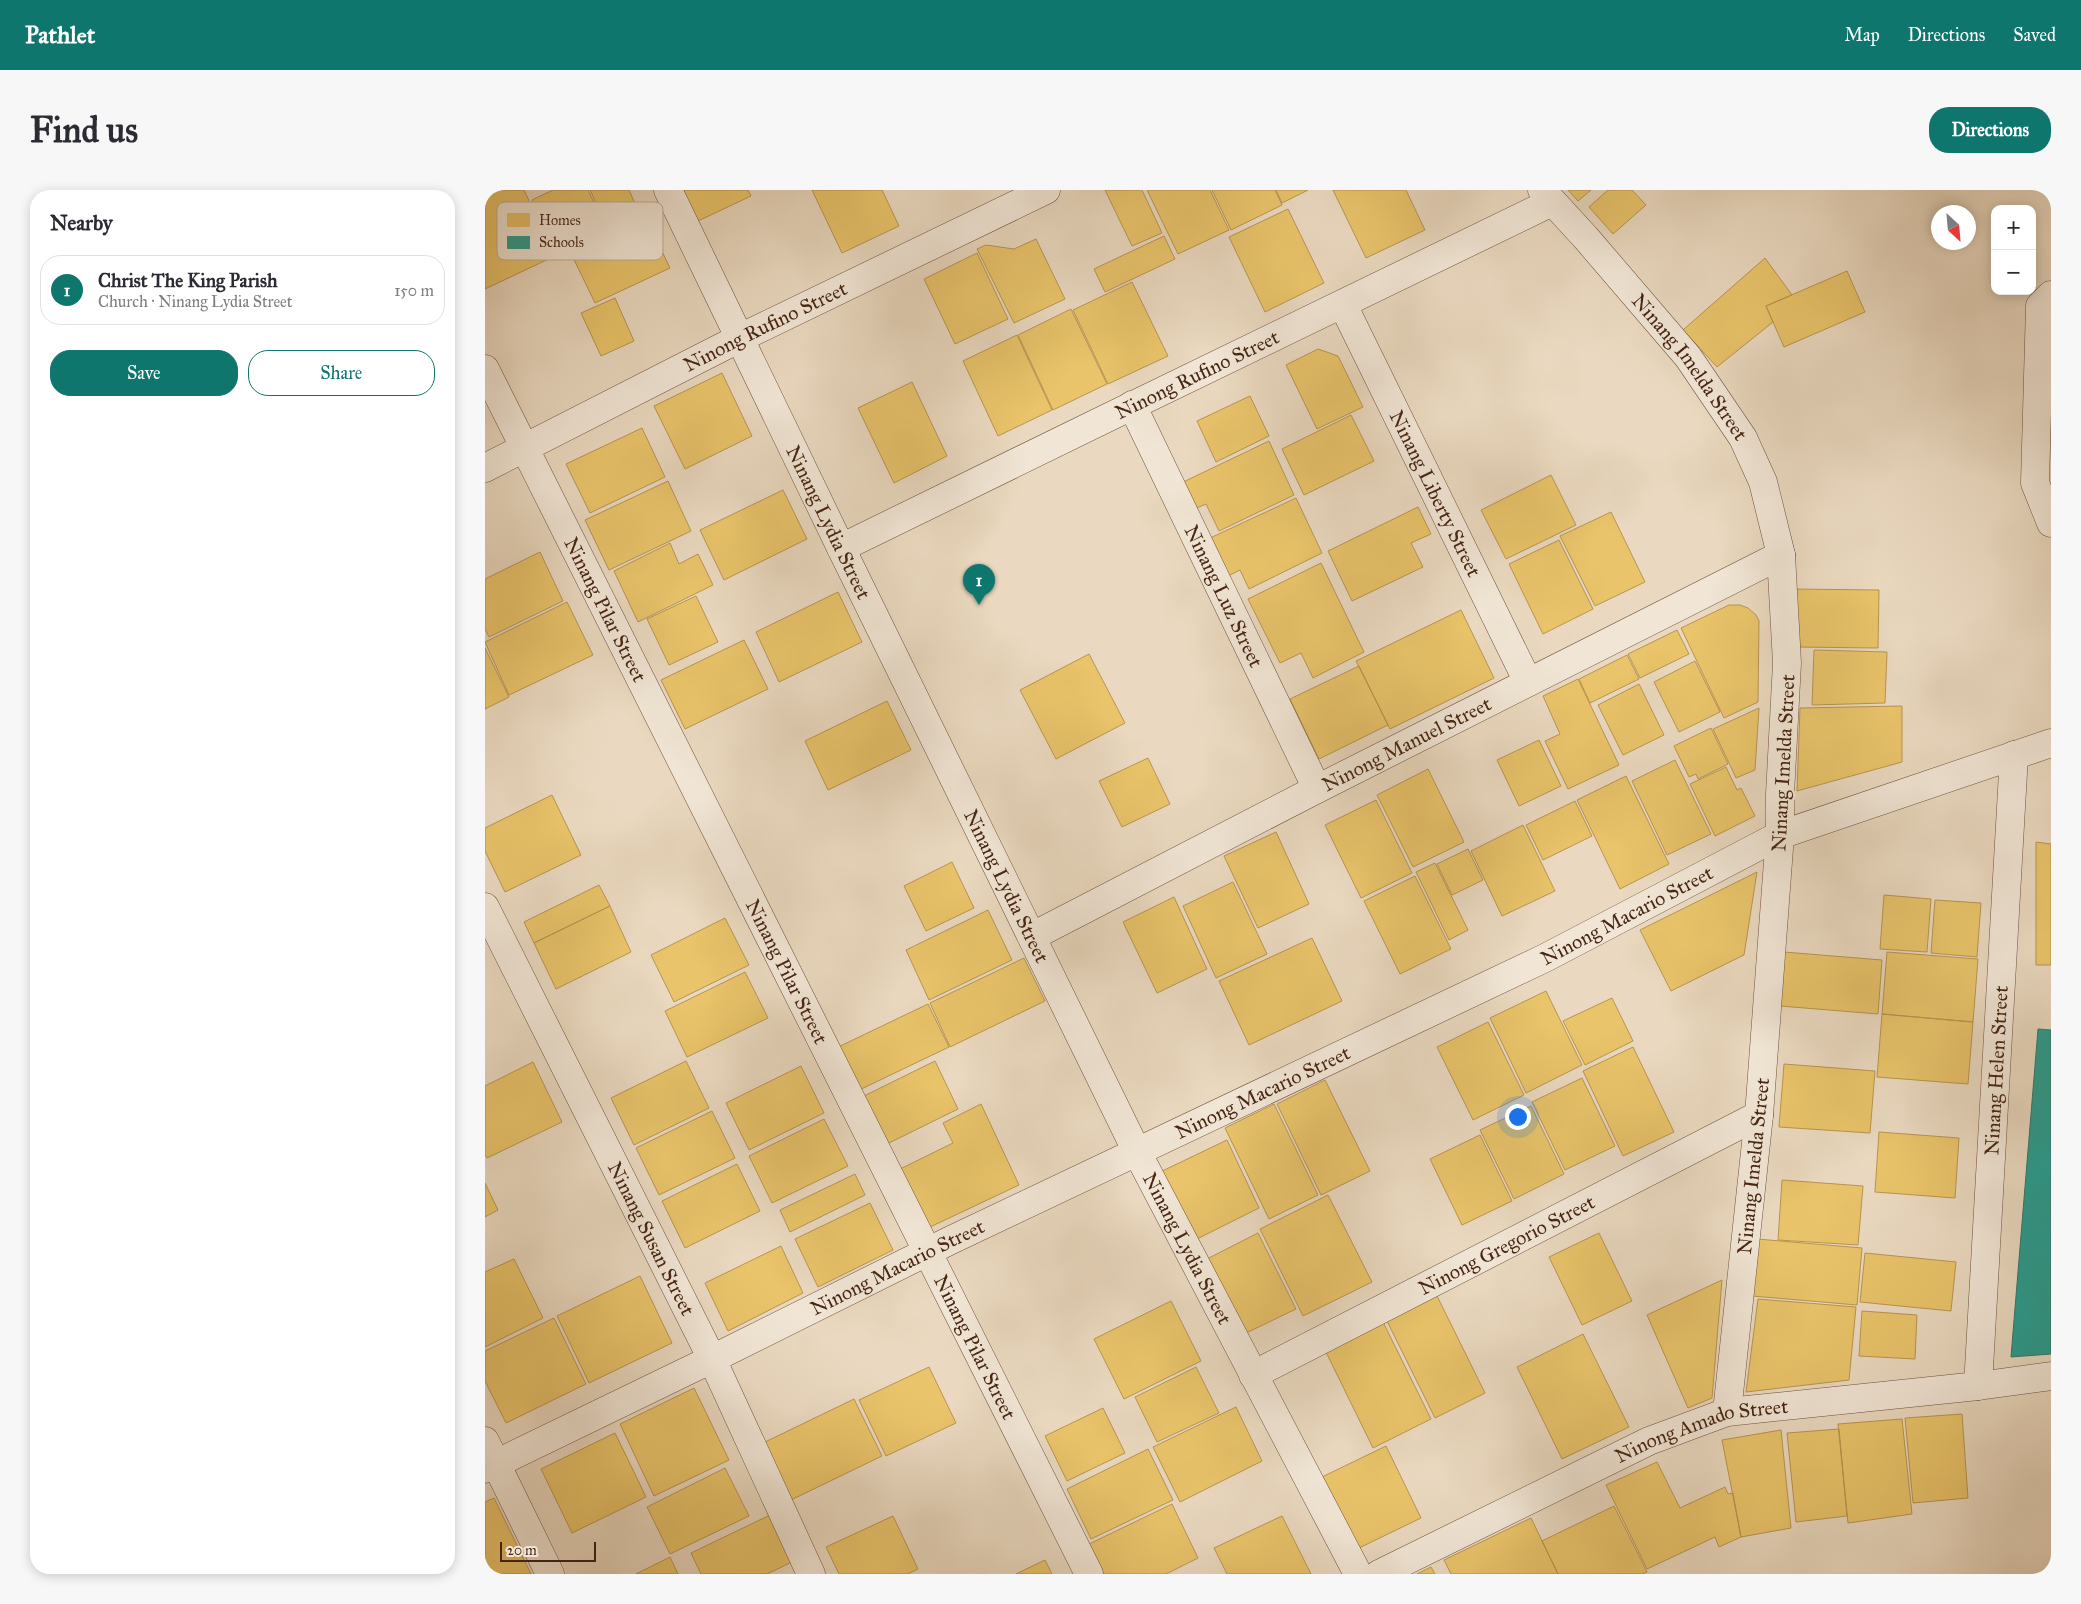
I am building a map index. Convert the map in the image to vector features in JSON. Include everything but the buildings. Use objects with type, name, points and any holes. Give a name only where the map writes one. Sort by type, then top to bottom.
[{"type":"street","name":"Ninang Lydia Street","points":[[668,190],[1137,1152],[1358,1574]]},
{"type":"street","name":"Ninong Rufino Street","points":[[485,468],[740,338],[1046,190]]},
{"type":"street","name":"Ninong Rufino Street","points":[[841,548],[1132,405],[1343,305],[1547,196]]},
{"type":"street","name":"Ninang Imelda Street","points":[[1547,196],[1586,238],[1688,357],[1743,438],[1763,482],[1781,555],[1787,663],[1780,794],[1780,835],[1759,1115],[1727,1412]]},
{"type":"street","points":[[2046,300],[2035,483],[2051,523]]},
{"type":"street","name":"Ninang Liberty Street","points":[[1343,305],[1528,682]]},
{"type":"street","name":"Ninang Pilar Street","points":[[485,369],[1089,1574]]},
{"type":"street","name":"Ninang Luz Street","points":[[1132,405],[1317,789]]},
{"type":"street","name":"Ninong Manuel Street","points":[[1033,936],[1317,789],[1781,555]]},
{"type":"street","name":"Ninong Macario Street","points":[[489,1458],[712,1359],[928,1251],[1545,958],[1780,835],[2051,743]]},
{"type":"street","name":"Ninang Helen Street","points":[[1978,1386],[2014,754]]},
{"type":"street","name":"Ninang Susan Street","points":[[485,907],[712,1359],[811,1574]]},
{"type":"street","name":"Ninong Gregorio Street","points":[[1253,1375],[1759,1115]]},
{"type":"street","name":"Ninong Amado Street","points":[[1379,1574],[1649,1441],[1727,1412],[1978,1386],[2051,1376]]},
{"type":"street","points":[[489,1458],[550,1574]]},
{"type":"place","name":"Christ The King Parish","points":[[979,605]]}]
